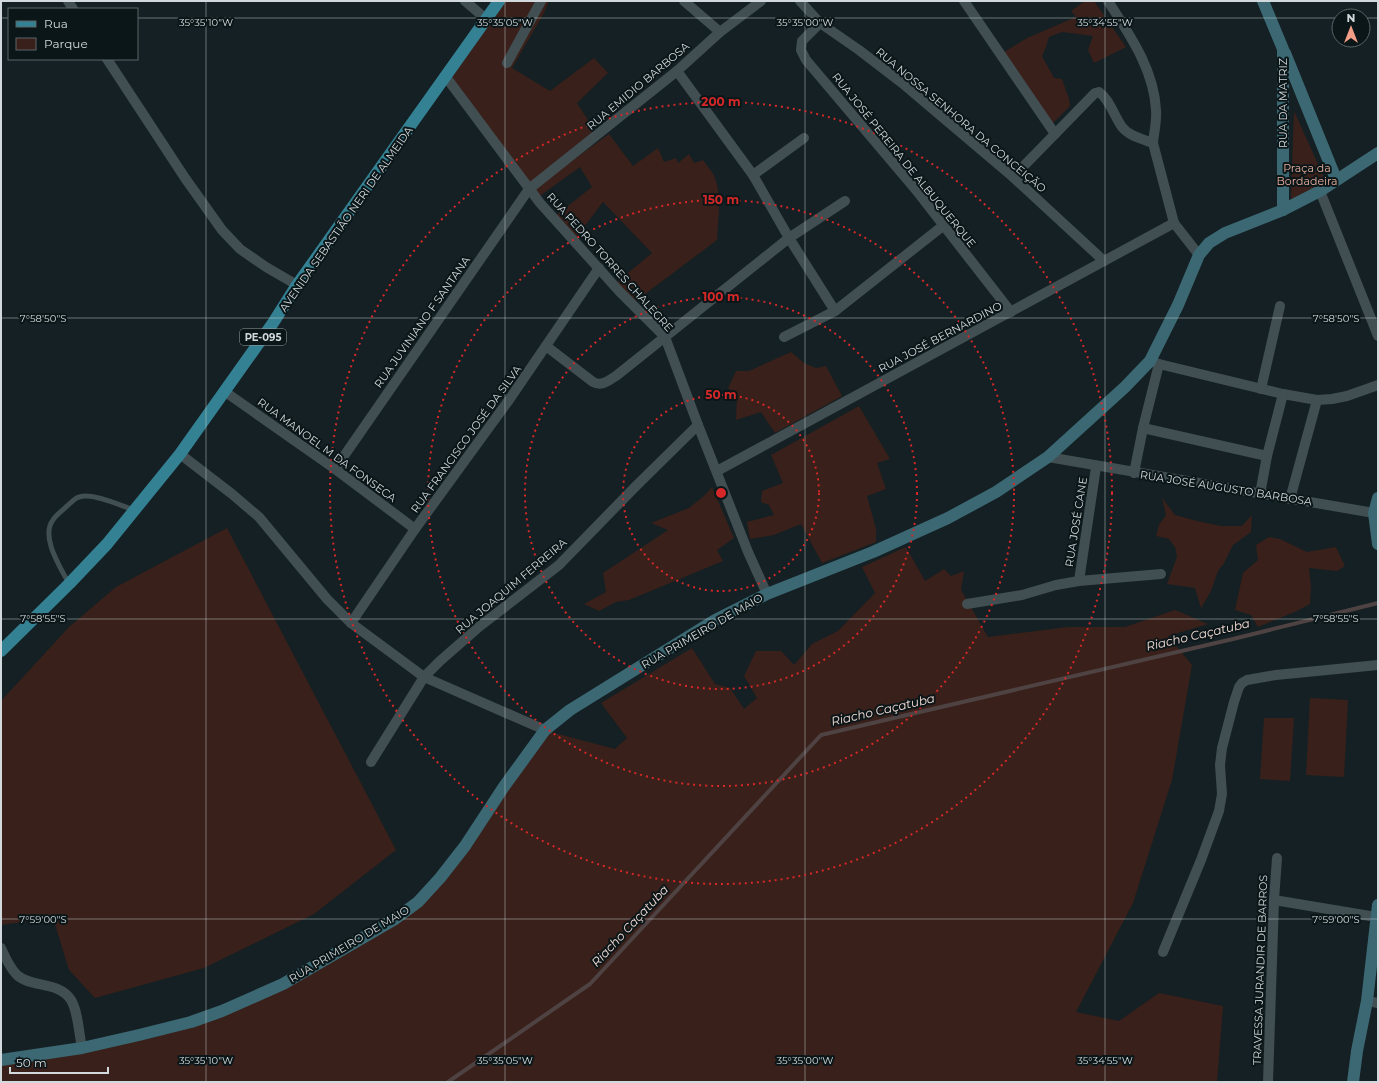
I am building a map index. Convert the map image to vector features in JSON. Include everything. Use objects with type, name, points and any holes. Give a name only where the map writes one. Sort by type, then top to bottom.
[{"type":"main road","name":"AVENIDA SEBASTIÃO NERI DE ALMEIDA","points":[[1,651],[108,544],[180,454],[273,324],[298,284],[499,1]]},
{"type":"street","points":[[465,1],[486,19]]},
{"type":"street","points":[[507,62],[541,1]]},
{"type":"street","points":[[684,1],[720,32]]},
{"type":"street","name":"RUA EMIDIO BARBOSA","points":[[529,189],[677,71],[720,32],[761,1]]},
{"type":"street","name":"RUA NOSSA SENHORA DA CONCEIÇÃO","points":[[800,1],[820,23],[859,50],[902,83],[1013,177],[1104,261]]},
{"type":"street","points":[[964,1],[1055,134]]},
{"type":"street","points":[[1108,1],[1134,42],[1149,73],[1154,92],[1156,110],[1153,144],[1174,223],[1199,255]]},
{"type":"street","name":"RUA DA MATRIZ","points":[[1263,1],[1283,49],[1283,210]]},
{"type":"street","name":"RUA JOSÉ PEREIRA DE ALBUQUERQUE","points":[[820,23],[802,41],[801,50],[806,60],[944,226],[1011,312]]},
{"type":"street","points":[[1283,49],[1336,179]]},
{"type":"street","points":[[108,60],[185,178],[222,230],[240,249],[266,267],[298,284]]},
{"type":"street","points":[[677,71],[753,176],[789,238],[835,311]]},
{"type":"street","name":"RUA PEDRO TORRES CHALEGRE","points":[[446,77],[540,203],[600,268],[619,292],[665,337],[748,552],[767,594]]},
{"type":"street","points":[[1013,177],[1094,94],[1099,92],[1102,94],[1122,127],[1128,133],[1153,144]]},
{"type":"street","points":[[753,176],[804,138]]},
{"type":"street","name":"RUA PRIMEIRO DE MAIO","points":[[1,1060],[82,1048],[191,1022],[283,984],[395,918],[418,902],[440,878],[465,846],[503,788],[545,730],[570,710],[715,620],[767,594],[873,552],[948,518],[996,492],[1048,457],[1125,387],[1154,363],[1199,255],[1209,243],[1217,237],[1283,210],[1320,191],[1336,179],[1378,153]]},
{"type":"street","name":"RUA JUVINIANO F SANTANA","points":[[336,469],[529,189]]},
{"type":"street","points":[[1320,191],[1378,336]]},
{"type":"street","points":[[546,346],[593,382],[600,384],[616,376],[789,238],[845,201]]},
{"type":"street","name":"RUA JOSÉ BERNARDINO","points":[[718,471],[1174,223]]},
{"type":"street","points":[[784,337],[835,311],[944,226]]},
{"type":"street","name":"RUA FRANCISCO JOSÉ DA SILVA","points":[[351,623],[416,529],[509,400],[600,268]]},
{"type":"street","points":[[1261,389],[1280,306]]},
{"type":"street","points":[[1134,473],[1154,363],[1283,394],[1317,400],[1347,396],[1378,385]]},
{"type":"street","name":"RUA MANOEL M DA FONSECA","points":[[224,391],[336,469],[416,529]]},
{"type":"street","points":[[1260,494],[1267,456],[1283,394]]},
{"type":"street","points":[[1290,499],[1317,400]]},
{"type":"street","name":"RUA JOAQUIM FERREIRA","points":[[371,762],[424,677],[480,626],[559,565],[698,425]]},
{"type":"street","points":[[1143,428],[1267,456]]},
{"type":"street","points":[[180,454],[259,517],[328,599],[351,623],[424,677],[545,730]]},
{"type":"street","name":"RUA JOSÉ AUGUSTO BARBOSA","points":[[1048,457],[1134,473],[1374,513]]},
{"type":"street","name":"RUA JOSÉ CANE","points":[[1079,581],[1096,466]]},
{"type":"street","points":[[1378,498],[1374,513],[1378,544]]},
{"type":"street","points":[[967,604],[1022,595],[1056,585],[1079,581],[1161,574]]},
{"type":"street","points":[[1163,952],[1174,922],[1201,860],[1219,811],[1222,794],[1220,765],[1222,748],[1234,702],[1242,683],[1247,680],[1276,675],[1378,665]]},
{"type":"street","name":"TRAVESSA JURANDIR DE BARROS","points":[[1268,1082],[1274,900],[1277,858]]},
{"type":"street","points":[[1274,900],[1376,918]]},
{"type":"street","points":[[1353,1082],[1357,1051],[1372,1002],[1378,905]]},
{"type":"street","points":[[1,948],[9,965],[17,976],[55,988],[67,995],[74,1008],[82,1048]]},
{"type":"lane","points":[[69,584],[52,549],[49,535],[52,521],[76,498],[82,496],[96,498],[134,510]]},
{"type":"green space","points":[[502,1],[549,1],[544,13],[512,68],[550,91],[594,58],[608,73],[577,103],[597,134],[566,165],[609,134],[633,166],[658,148],[664,162],[676,158],[678,163],[689,154],[694,163],[703,160],[714,176],[719,201],[717,240],[633,303],[615,284],[652,253],[603,202],[574,240],[554,217],[592,187],[580,167],[537,198],[444,83]]},
{"type":"green space","points":[[1085,1],[1094,1],[1126,47],[1094,63],[1088,50],[1093,36],[1062,32],[1049,37],[1042,56],[1054,78],[1062,79],[1070,106],[1052,124],[1004,52],[1027,38],[1076,17],[1071,11]]},
{"type":"green space","name":"Praça da Bordadeira","points":[[1294,111],[1326,182],[1291,200]]},
{"type":"green space","points":[[791,352],[804,363],[816,368],[826,366],[842,396],[775,433],[761,412],[736,420],[737,395],[728,388],[736,371],[749,371]]},
{"type":"green space","points":[[859,406],[890,459],[877,463],[886,489],[867,496],[876,529],[876,542],[822,563],[801,524],[774,535],[750,539],[747,522],[774,515],[769,505],[761,502],[762,491],[783,483],[771,455]]},
{"type":"green space","points":[[712,487],[734,538],[717,550],[723,561],[629,600],[616,602],[599,611],[584,604],[606,592],[603,573],[668,530],[651,523],[689,508],[704,496]]},
{"type":"green space","points":[[1162,498],[1175,515],[1221,526],[1242,526],[1252,515],[1251,532],[1233,545],[1218,571],[1211,591],[1201,608],[1195,588],[1167,584],[1177,557],[1175,547],[1169,539],[1156,536],[1159,525],[1166,515]]},
{"type":"green space","points":[[227,528],[396,850],[314,914],[204,968],[95,998],[69,970],[53,918],[1,925],[1,701],[69,627],[116,587]]},
{"type":"green space","points":[[1269,537],[1280,539],[1307,552],[1336,547],[1345,566],[1337,571],[1309,568],[1311,587],[1310,604],[1258,627],[1251,615],[1235,610],[1243,573],[1258,560],[1256,545]]},
{"type":"green space","points":[[906,547],[925,581],[944,569],[951,576],[964,571],[961,590],[988,637],[1068,627],[1125,627],[1175,610],[1208,624],[1168,636],[1192,665],[1172,780],[1133,903],[1076,1012],[1119,1021],[1159,993],[1223,1006],[1217,1082],[1,1082],[1,1065],[156,1037],[294,979],[414,910],[543,730],[615,749],[627,738],[601,703],[692,648],[715,684],[730,688],[744,709],[757,698],[744,676],[756,651],[781,651],[794,665],[812,644],[838,631],[875,593],[862,567]]},
{"type":"green space","points":[[1310,698],[1348,700],[1344,777],[1306,775]]},
{"type":"green space","points":[[1264,718],[1294,718],[1290,781],[1260,779]]},
{"type":"waterway","name":"Riacho Caçatuba","points":[[448,1082],[590,984],[821,735],[1233,639],[1378,603]]}]
